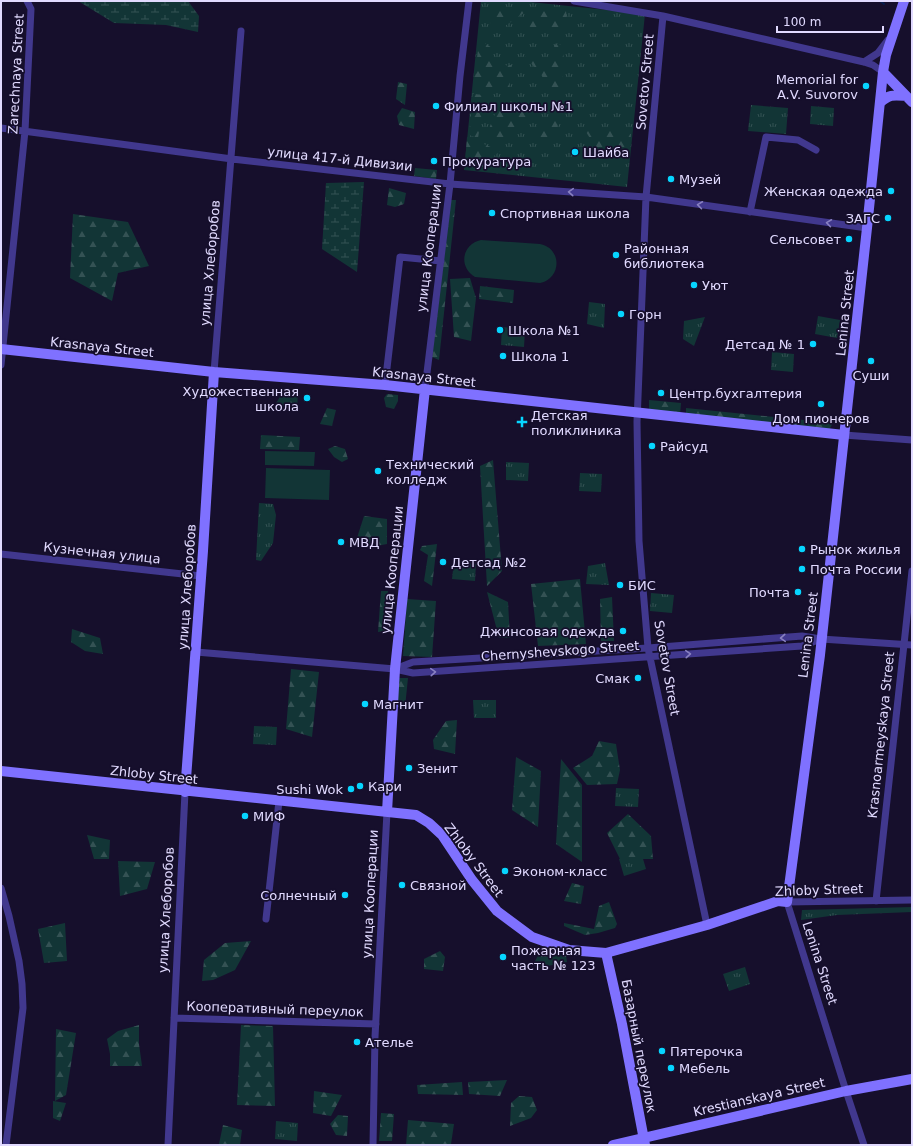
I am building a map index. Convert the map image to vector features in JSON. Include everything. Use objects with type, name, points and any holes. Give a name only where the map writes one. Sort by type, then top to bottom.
[{"type":"street","name":"Zarechnaya Street","points":[[1,365],[25,131],[31,9],[27,1]]},
{"type":"street","name":"улица Кооперации","points":[[373,1145],[376,1024],[394,669],[425,390],[450,184],[460,76],[469,1]]},
{"type":"street","points":[[574,1],[663,16],[864,62],[874,65],[883,72],[909,99]]},
{"type":"street","name":"Lenina Street","points":[[864,1145],[786,902],[821,639],[883,72],[886,55],[904,1]]},
{"type":"street","name":"Sovetov Street","points":[[663,16],[646,197],[637,412],[639,541],[648,648],[708,925]]},
{"type":"street","name":"улица Хлеборобов","points":[[168,1145],[185,792],[196,652],[214,372],[241,30]]},
{"type":"street","points":[[864,62],[878,53],[893,33]]},
{"type":"street","points":[[880,103],[885,98],[892,95],[909,99]]},
{"type":"street","name":"улица 417-й Дивизии","points":[[1,128],[232,159],[450,184],[646,197],[867,228]]},
{"type":"street","points":[[750,212],[766,137],[798,140],[816,150]]},
{"type":"street","points":[[385,385],[400,257],[441,261]]},
{"type":"street","name":"Krasnaya Street","points":[[2,350],[214,372],[385,385],[844,435]]},
{"type":"street","points":[[844,435],[912,440]]},
{"type":"street","name":"Кузнечная улица","points":[[1,554],[201,576]]},
{"type":"street","name":"Krasnoarmeyskaya Street","points":[[876,901],[912,571]]},
{"type":"street","name":"Chernyshevskogo Street","points":[[394,669],[413,662],[648,648],[802,636],[821,639],[912,645]]},
{"type":"street","name":"Chernyshevskogo Street","points":[[196,652],[394,669],[413,674],[802,646],[821,639]]},
{"type":"street","name":"Zhloby Street","points":[[1,771],[416,816],[429,823],[442,835],[472,880],[496,911],[532,937],[568,950],[606,953],[708,925],[778,901],[912,900]]},
{"type":"street","points":[[266,919],[279,801]]},
{"type":"street","points":[[1,888],[19,961],[23,1008],[6,1145]]},
{"type":"street","name":"Базарный переулок","points":[[606,953],[622,1024],[644,1141]]},
{"type":"street","name":"Кооперативный переулок","points":[[174,1018],[376,1024]]},
{"type":"street","name":"Krestianskaya Street","points":[[613,1145],[644,1141],[846,1091],[912,1079]]},
{"type":"green space","points":[[78,1],[188,1],[199,16],[198,32],[166,25],[114,23]]},
{"type":"green space","points":[[481,1],[521,1],[645,14],[627,187],[464,170]]},
{"type":"green space","points":[[494,7],[528,10],[505,26],[490,23]]},
{"type":"green space","points":[[566,10],[567,23],[555,34],[521,24],[529,12]]},
{"type":"green space","points":[[479,39],[492,48],[489,61],[500,66],[511,65],[509,92],[474,88]]},
{"type":"green space","points":[[556,43],[564,46],[562,88],[554,90],[525,56],[532,54],[545,69]]},
{"type":"green space","points":[[398,82],[407,84],[405,105],[396,99]]},
{"type":"green space","points":[[473,94],[485,95],[478,138],[469,135]]},
{"type":"green space","points":[[501,99],[547,101],[503,141],[484,141]]},
{"type":"green space","points":[[751,105],[788,108],[786,134],[748,131]]},
{"type":"green space","points":[[811,106],[834,108],[833,126],[810,124]]},
{"type":"green space","points":[[402,108],[415,112],[414,129],[399,125],[397,116]]},
{"type":"green space","points":[[559,117],[556,136],[541,142],[529,138],[533,128]]},
{"type":"green space","points":[[583,127],[631,134],[630,148],[606,164]]},
{"type":"green space","points":[[467,137],[500,151],[483,165],[465,163]]},
{"type":"green space","points":[[415,168],[437,170],[436,179],[414,176]]},
{"type":"green space","points":[[364,182],[357,272],[322,249],[326,183]]},
{"type":"green space","points":[[389,188],[406,193],[404,204],[395,207],[387,205]]},
{"type":"green space","points":[[451,200],[456,200],[439,360],[432,357]]},
{"type":"green space","points":[[73,214],[128,222],[149,266],[118,273],[112,301],[70,278]]},
{"type":"green space","points":[[481,240],[540,244],[552,251],[556,263],[555,270],[547,280],[540,283],[475,277],[466,268],[464,256],[470,246]]},
{"type":"green space","points":[[470,278],[476,298],[471,341],[454,337],[450,279]]},
{"type":"green space","points":[[480,286],[514,290],[513,303],[479,299]]},
{"type":"green space","points":[[589,302],[605,304],[604,328],[587,324]]},
{"type":"green space","points":[[818,316],[840,320],[837,338],[815,334]]},
{"type":"green space","points":[[705,317],[694,346],[683,339],[684,321]]},
{"type":"green space","points":[[502,327],[525,329],[524,347],[501,345]]},
{"type":"green space","points":[[772,352],[794,354],[793,372],[771,370]]},
{"type":"green space","points":[[284,390],[298,392],[297,411],[272,410]]},
{"type":"green space","points":[[387,394],[398,395],[398,401],[394,409],[386,407],[384,398]]},
{"type":"green space","points":[[649,400],[681,403],[680,415],[649,410]]},
{"type":"green space","points":[[327,408],[336,410],[332,426],[320,424]]},
{"type":"green space","points":[[686,408],[833,423],[829,430],[686,414]]},
{"type":"green space","points":[[261,435],[300,437],[299,450],[260,449]]},
{"type":"green space","points":[[335,446],[345,449],[348,459],[342,462],[334,457],[328,449]]},
{"type":"green space","points":[[265,451],[315,452],[314,466],[265,465]]},
{"type":"green space","points":[[493,460],[502,571],[487,586],[480,466]]},
{"type":"green space","points":[[506,462],[529,463],[528,481],[506,480]]},
{"type":"green space","points":[[266,468],[330,470],[329,500],[265,498]]},
{"type":"green space","points":[[580,473],[602,474],[601,492],[579,491]]},
{"type":"green space","points":[[259,503],[273,504],[276,515],[273,543],[261,561],[256,560]]},
{"type":"green space","points":[[364,516],[387,519],[387,544],[371,547],[356,541]]},
{"type":"green space","points":[[437,544],[432,586],[424,581],[428,555],[420,550],[422,546]]},
{"type":"green space","points":[[454,561],[476,564],[475,581],[452,579]]},
{"type":"green space","points":[[605,563],[609,585],[586,584],[588,566]]},
{"type":"green space","points":[[580,579],[586,644],[538,646],[531,584]]},
{"type":"green space","points":[[381,591],[388,591],[385,631],[378,632]]},
{"type":"green space","points":[[487,592],[508,602],[510,638],[499,638]]},
{"type":"green space","points":[[651,593],[674,595],[672,613],[650,611]]},
{"type":"green space","points":[[612,597],[614,641],[601,641],[600,599]]},
{"type":"green space","points":[[407,599],[436,601],[432,657],[403,656]]},
{"type":"green space","points":[[72,629],[100,638],[103,654],[85,651],[71,642]]},
{"type":"green space","points":[[291,669],[319,672],[312,737],[286,729]]},
{"type":"green space","points":[[397,678],[408,678],[405,707],[395,707]]},
{"type":"green space","points":[[473,700],[496,700],[496,718],[474,718]]},
{"type":"green space","points":[[457,720],[455,754],[434,749],[433,740],[446,721]]},
{"type":"green space","points":[[254,726],[277,727],[276,745],[253,744]]},
{"type":"green space","points":[[599,741],[616,744],[620,770],[617,784],[587,785],[573,768],[592,756]]},
{"type":"green space","points":[[516,757],[541,771],[538,827],[512,810]]},
{"type":"green space","points":[[561,759],[582,785],[582,862],[556,844]]},
{"type":"green space","points":[[616,788],[639,789],[638,807],[615,806]]},
{"type":"green space","points":[[628,814],[651,836],[653,859],[620,859],[607,833]]},
{"type":"green space","points":[[87,835],[110,840],[109,859],[94,859]]},
{"type":"green space","points":[[641,852],[646,869],[624,876],[619,859]]},
{"type":"green space","points":[[118,861],[155,862],[147,889],[120,896]]},
{"type":"green space","points":[[572,883],[584,886],[581,904],[564,901]]},
{"type":"green space","points":[[609,902],[617,924],[615,928],[585,935],[564,926],[564,923],[594,929],[599,906]]},
{"type":"green space","points":[[912,907],[912,912],[837,915],[801,920],[802,910]]},
{"type":"green space","points":[[65,923],[67,961],[44,963],[38,929]]},
{"type":"green space","points":[[251,941],[235,970],[213,980],[202,981],[204,960],[225,943]]},
{"type":"green space","points":[[541,950],[566,955],[567,962],[538,968],[533,965]]},
{"type":"green space","points":[[440,951],[445,957],[443,971],[424,969],[424,959]]},
{"type":"green space","points":[[745,967],[750,984],[729,991],[723,974]]},
{"type":"green space","points":[[139,1025],[139,1044],[142,1066],[110,1066],[110,1054],[107,1039],[118,1031]]},
{"type":"green space","points":[[241,1025],[273,1026],[275,1106],[237,1105]]},
{"type":"green space","points":[[56,1029],[76,1033],[66,1095],[55,1101]]},
{"type":"green space","points":[[507,1080],[500,1096],[469,1094],[468,1082]]},
{"type":"green space","points":[[462,1082],[463,1095],[418,1094],[417,1085]]},
{"type":"green space","points":[[314,1091],[342,1095],[331,1116],[313,1113]]},
{"type":"green space","points":[[519,1096],[532,1097],[537,1110],[531,1118],[510,1126],[511,1103]]},
{"type":"green space","points":[[53,1101],[66,1103],[60,1121],[53,1118]]},
{"type":"green space","points":[[381,1113],[394,1114],[392,1141],[379,1141]]},
{"type":"green space","points":[[338,1115],[348,1116],[347,1136],[336,1135],[330,1124]]},
{"type":"green space","points":[[408,1120],[454,1124],[451,1144],[406,1145]]},
{"type":"green space","points":[[276,1121],[298,1123],[297,1141],[275,1139]]},
{"type":"green space","points":[[223,1125],[242,1130],[240,1145],[219,1144]]},
{"type":"waterway","points":[[880,1],[884,4]]},
{"type":"place","name":"Memorial for A.V. Suvorov","points":[[866,86]]},
{"type":"place","name":"Филиал школы №1","points":[[436,106]]},
{"type":"place","name":"Шайба","points":[[575,152]]},
{"type":"place","name":"Прокуратура","points":[[434,161]]},
{"type":"place","name":"Музей","points":[[671,179]]},
{"type":"place","name":"Женская одежда","points":[[891,191]]},
{"type":"place","name":"Спортивная школа","points":[[492,213]]},
{"type":"place","name":"ЗАГС","points":[[888,218]]},
{"type":"place","name":"Сельсовет","points":[[849,239]]},
{"type":"place","name":"Районная библиотека","points":[[616,255]]},
{"type":"place","name":"Уют","points":[[694,285]]},
{"type":"place","name":"Горн","points":[[621,314]]},
{"type":"place","name":"Школа №1","points":[[500,330]]},
{"type":"place","name":"Детсад № 1","points":[[813,344]]},
{"type":"place","name":"Школа 1","points":[[503,356]]},
{"type":"place","name":"Суши","points":[[871,361]]},
{"type":"place","name":"Центр.бухгалтерия","points":[[661,393]]},
{"type":"place","name":"Художественная школа","points":[[307,398]]},
{"type":"place","name":"Дом пионеров","points":[[821,404]]},
{"type":"place","name":"Детская поликлиника","points":[[522,422]]},
{"type":"place","name":"Райсуд","points":[[652,446]]},
{"type":"place","name":"Технический колледж","points":[[378,471]]},
{"type":"place","name":"МВД","points":[[341,542]]},
{"type":"place","name":"Рынок жилья","points":[[802,549]]},
{"type":"place","name":"Детсад №2","points":[[443,562]]},
{"type":"place","name":"Почта России","points":[[802,569]]},
{"type":"place","name":"БИС","points":[[620,585]]},
{"type":"place","name":"Почта","points":[[798,592]]},
{"type":"place","name":"Джинсовая одежда","points":[[623,631]]},
{"type":"place","name":"Смак","points":[[638,678]]},
{"type":"place","name":"Магнит","points":[[365,704]]},
{"type":"place","name":"Зенит","points":[[409,768]]},
{"type":"place","name":"Кари","points":[[360,786]]},
{"type":"place","name":"Sushi Wok","points":[[351,789]]},
{"type":"place","name":"МИФ","points":[[245,816]]},
{"type":"place","name":"Эконом-класс","points":[[505,871]]},
{"type":"place","name":"Связной","points":[[402,885]]},
{"type":"place","name":"Солнечный","points":[[345,895]]},
{"type":"place","name":"Пожарная часть № 123","points":[[503,957]]},
{"type":"place","name":"Ателье","points":[[357,1042]]},
{"type":"place","name":"Пятерочка","points":[[662,1051]]},
{"type":"place","name":"Мебель","points":[[671,1068]]}]
